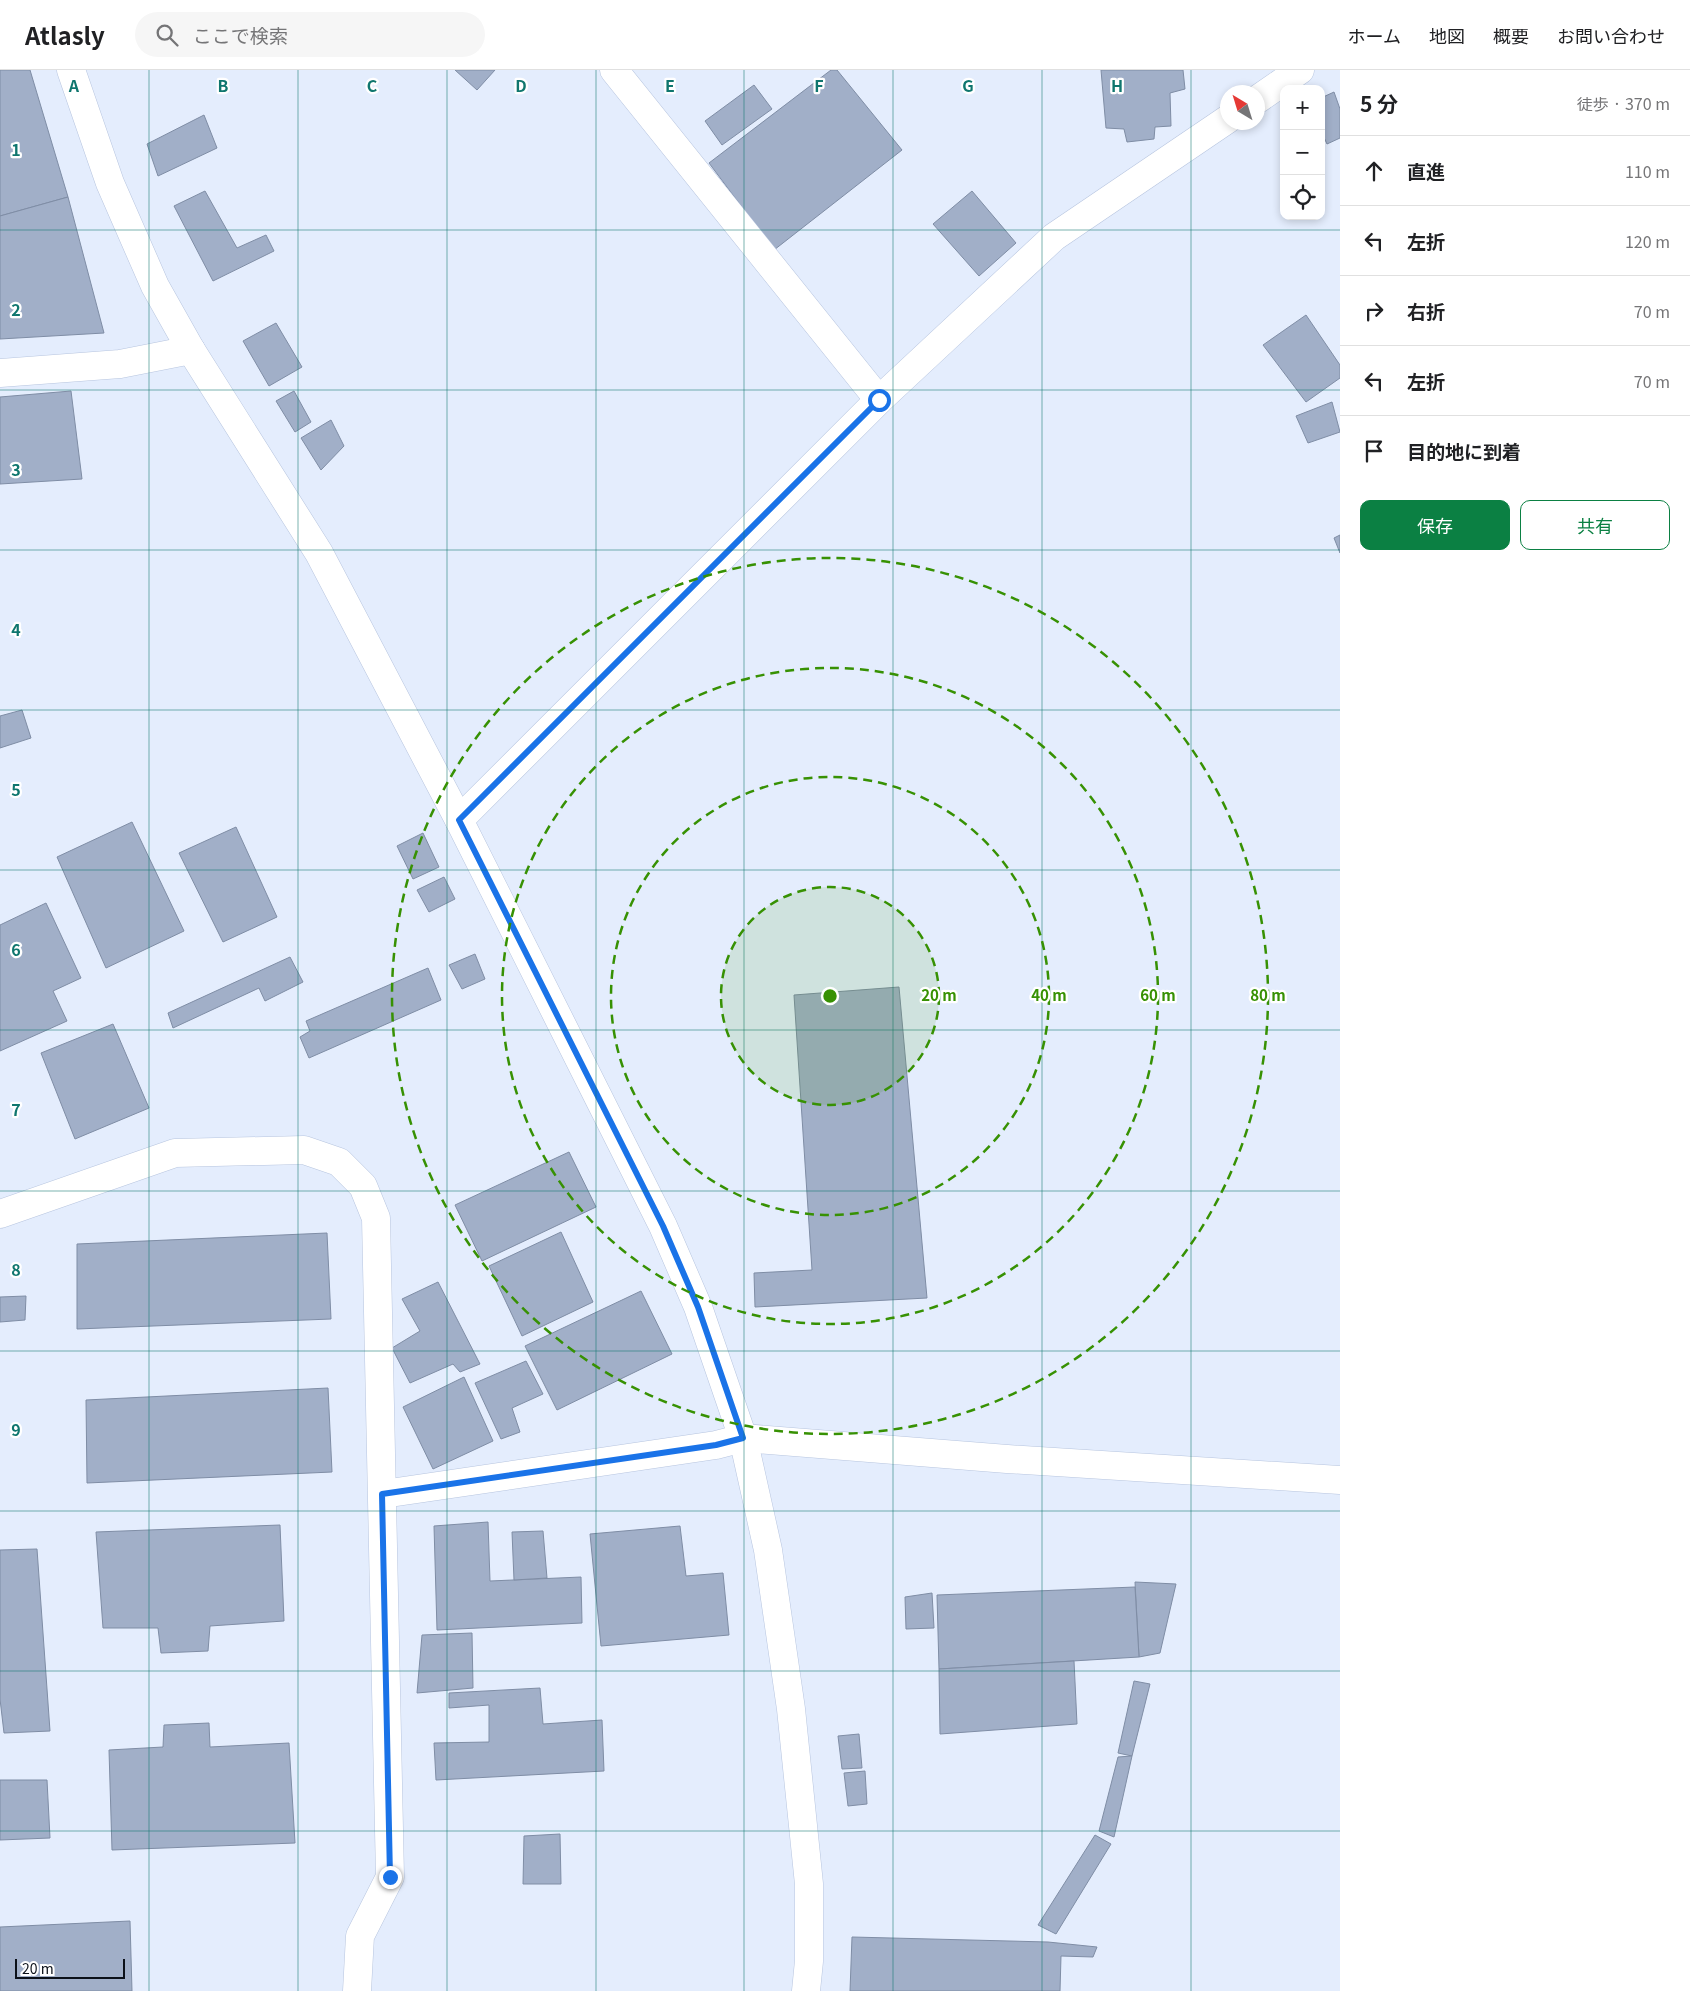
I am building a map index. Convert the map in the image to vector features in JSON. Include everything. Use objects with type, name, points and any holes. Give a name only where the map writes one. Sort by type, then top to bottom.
[{"type":"street","points":[[71,70],[110,183],[155,286],[191,350],[319,553],[459,820],[663,1226],[698,1307],[743,1438],[768,1550],[791,1710],[808,1884],[809,1962],[806,1991]]},
{"type":"street","points":[[614,70],[879,400]]},
{"type":"street","points":[[1265,94],[1300,70]]},
{"type":"street","points":[[459,820],[879,400],[1054,237],[1220,124]]},
{"type":"street","points":[[0,373],[120,364],[191,350]]},
{"type":"street","points":[[0,1214],[175,1153],[304,1150],[339,1162],[363,1186],[376,1218],[390,1877],[360,1936],[357,1991]]},
{"type":"street","points":[[382,1494],[716,1445],[743,1438],[1007,1459],[1340,1480]]},
{"type":"building","points":[[0,70],[30,70],[68,197],[0,216]]},
{"type":"building","points":[[455,70],[495,70],[477,90]]},
{"type":"building","points":[[831,70],[837,70],[902,150],[774,250],[709,163]]},
{"type":"building","points":[[1101,70],[1183,70],[1185,89],[1170,93],[1171,126],[1155,127],[1154,139],[1127,142],[1124,129],[1106,128]]},
{"type":"building","points":[[754,85],[772,109],[722,145],[705,121]]},
{"type":"building","points":[[1334,92],[1340,109],[1340,138],[1327,144],[1325,140],[1325,96]]},
{"type":"building","points":[[204,115],[217,148],[158,176],[147,144]]},
{"type":"building","points":[[205,191],[237,248],[266,235],[274,251],[213,281],[174,206]]},
{"type":"building","points":[[972,191],[1016,243],[979,276],[933,224]]},
{"type":"building","points":[[68,197],[104,333],[0,339],[0,216]]},
{"type":"building","points":[[1306,315],[1340,365],[1340,378],[1306,402],[1263,345]]},
{"type":"building","points":[[276,323],[302,367],[269,386],[243,341]]},
{"type":"building","points":[[71,391],[82,479],[0,484],[0,397]]},
{"type":"building","points":[[294,391],[311,422],[295,432],[276,401]]},
{"type":"building","points":[[1332,402],[1340,432],[1308,443],[1296,416]]},
{"type":"building","points":[[331,420],[344,446],[321,470],[301,438]]},
{"type":"building","points":[[1340,535],[1340,553],[1334,538]]},
{"type":"building","points":[[22,710],[31,738],[0,748],[0,716]]},
{"type":"building","points":[[132,822],[184,931],[106,968],[57,857]]},
{"type":"building","points":[[236,827],[277,917],[223,942],[179,853]]},
{"type":"building","points":[[423,833],[439,867],[413,879],[397,846]]},
{"type":"building","points":[[444,877],[455,899],[429,912],[417,890]]},
{"type":"building","points":[[46,903],[81,978],[53,991],[67,1021],[0,1051],[0,925]]},
{"type":"building","points":[[475,954],[485,979],[462,989],[449,965]]},
{"type":"building","points":[[290,957],[303,982],[265,1001],[259,988],[173,1028],[168,1013]]},
{"type":"building","points":[[428,968],[441,1000],[309,1058],[300,1037],[310,1031],[306,1021]]},
{"type":"building","points":[[899,987],[927,1298],[755,1307],[754,1273],[812,1270],[794,995]]},
{"type":"building","points":[[113,1024],[149,1108],[75,1139],[41,1053]]},
{"type":"building","points":[[569,1152],[596,1207],[482,1261],[455,1205]]},
{"type":"building","points":[[561,1232],[593,1302],[522,1336],[489,1266]]},
{"type":"building","points":[[327,1233],[331,1319],[77,1329],[77,1244]]},
{"type":"building","points":[[438,1282],[480,1364],[460,1372],[453,1364],[410,1383],[392,1348],[420,1331],[402,1299]]},
{"type":"building","points":[[641,1291],[672,1354],[557,1410],[525,1346]]},
{"type":"building","points":[[26,1296],[25,1320],[0,1322],[0,1297]]},
{"type":"building","points":[[526,1361],[543,1394],[512,1408],[520,1432],[501,1439],[475,1383]]},
{"type":"building","points":[[464,1377],[493,1441],[433,1469],[403,1407]]},
{"type":"building","points":[[328,1388],[332,1472],[87,1483],[86,1400]]},
{"type":"building","points":[[488,1522],[490,1581],[581,1577],[582,1623],[437,1630],[434,1526]]},
{"type":"building","points":[[280,1525],[284,1621],[210,1626],[208,1651],[161,1653],[158,1628],[103,1628],[96,1532]]},
{"type":"building","points":[[680,1526],[686,1576],[723,1573],[729,1635],[601,1646],[590,1534]]},
{"type":"building","points":[[543,1531],[547,1578],[514,1580],[512,1532]]},
{"type":"building","points":[[37,1549],[50,1731],[4,1733],[0,1699],[0,1550]]},
{"type":"building","points":[[1135,1582],[1176,1584],[1160,1653],[1139,1657]]},
{"type":"building","points":[[1135,1587],[1139,1657],[939,1669],[937,1595]]},
{"type":"building","points":[[932,1593],[934,1628],[906,1629],[905,1597]]},
{"type":"building","points":[[472,1633],[473,1688],[417,1693],[422,1635]]},
{"type":"building","points":[[1074,1661],[1077,1724],[940,1734],[939,1669]]},
{"type":"building","points":[[1134,1681],[1150,1684],[1132,1756],[1118,1753]]},
{"type":"building","points":[[540,1688],[543,1724],[602,1720],[604,1771],[436,1780],[434,1743],[489,1742],[489,1705],[449,1708],[449,1693]]},
{"type":"building","points":[[209,1723],[210,1747],[289,1743],[295,1843],[112,1850],[109,1750],[163,1747],[164,1725]]},
{"type":"building","points":[[859,1734],[862,1768],[842,1769],[838,1736]]},
{"type":"building","points":[[1132,1756],[1114,1837],[1099,1831],[1118,1757]]},
{"type":"building","points":[[865,1771],[867,1804],[848,1806],[844,1773]]},
{"type":"building","points":[[0,1780],[47,1780],[50,1838],[0,1840]]},
{"type":"building","points":[[560,1834],[561,1884],[523,1884],[524,1836]]},
{"type":"building","points":[[1095,1835],[1111,1844],[1056,1934],[1038,1925]]},
{"type":"building","points":[[130,1921],[132,1991],[0,1991],[0,1927]]},
{"type":"building","points":[[852,1937],[1048,1942],[1097,1947],[1093,1957],[1061,1956],[1060,1991],[850,1991]]},
{"type":"route","points":[[390,1877],[382,1494],[716,1445],[743,1438],[723,1375],[698,1307],[663,1226],[459,820],[879,400]]}]
